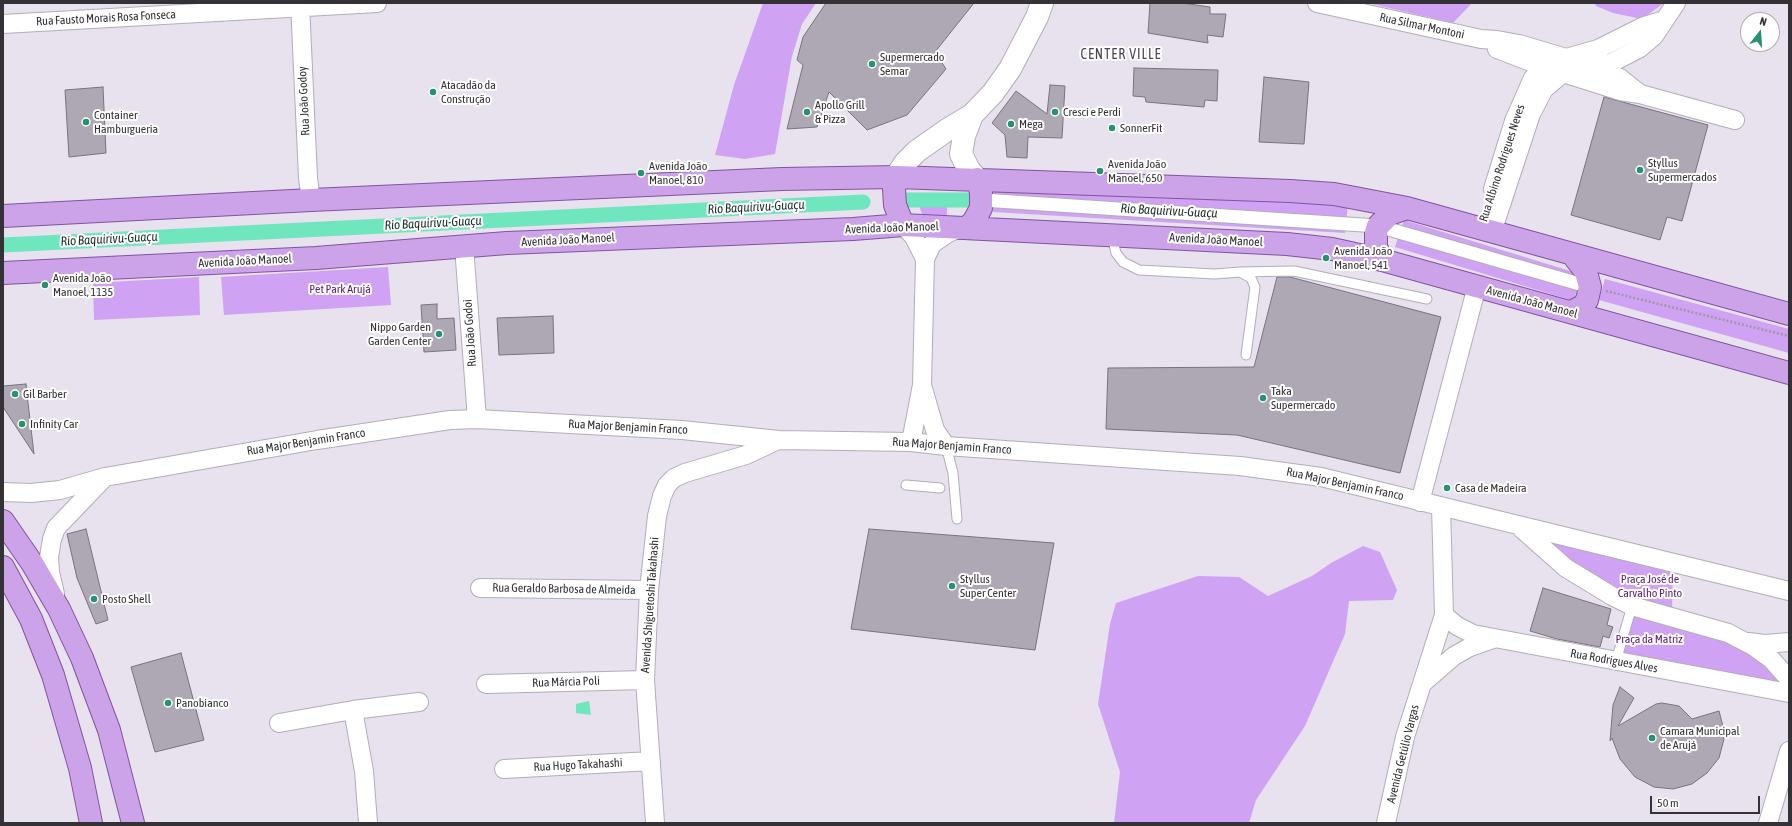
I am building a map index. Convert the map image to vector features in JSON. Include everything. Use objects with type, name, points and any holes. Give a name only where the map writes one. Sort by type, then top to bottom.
[{"type":"main road","points":[[896,177],[894,201],[903,225]]},
{"type":"main road","points":[[3,216],[679,183],[896,177],[1290,191],[1334,194],[1407,208],[1789,314]]},
{"type":"main road","points":[[968,227],[978,214],[982,200],[977,179]]},
{"type":"main road","points":[[1382,260],[1376,247],[1376,232],[1378,226],[1390,214],[1407,208]]},
{"type":"main road","name":"Avenida João Manoel","points":[[3,273],[316,258],[464,246],[631,237],[853,229],[903,225],[1112,235],[1332,249],[1382,260],[1789,373]]},
{"type":"main road","points":[[1571,312],[1582,306],[1587,300],[1590,287],[1586,272],[1572,254]]},
{"type":"main road","points":[[3,521],[32,563],[59,609],[82,658],[106,723],[119,767],[132,823]]},
{"type":"main road","points":[[3,567],[10,590],[43,646],[53,675],[80,768],[91,823]]},
{"type":"street","name":"Rua Fausto Morais Rosa Fonseca","points":[[3,24],[300,5],[377,3]]},
{"type":"street","points":[[896,177],[905,163],[917,151],[972,115],[993,93],[1010,69],[1042,3]]},
{"type":"street","name":"Rua Silmar Montoni","points":[[1317,3],[1481,39],[1519,44],[1565,66]]},
{"type":"street","name":"Rua Albino Rodrigues Neves","points":[[1565,66],[1592,68],[1632,53],[1654,36],[1676,3]]},
{"type":"street","name":"Rua João Godoy","points":[[300,5],[308,178],[311,200]]},
{"type":"street","name":"Rua Albino Rodrigues Neves","points":[[1486,230],[1531,114],[1544,88],[1565,66],[1644,26],[1664,20]]},
{"type":"street","name":"Rua Silmar Montoni","points":[[1481,39],[1495,49],[1544,67],[1565,66]]},
{"type":"street","points":[[1632,53],[1626,69],[1634,88]]},
{"type":"street","points":[[1565,66],[1620,90],[1634,88]]},
{"type":"street","name":"Rua Albino Rodrigues Neves","points":[[1486,230],[1514,121],[1533,78],[1544,67]]},
{"type":"street","points":[[1592,68],[1634,88],[1735,120]]},
{"type":"street","points":[[972,115],[964,136],[962,154],[969,170],[977,179]]},
{"type":"street","points":[[982,200],[1378,226],[1590,287]]},
{"type":"street","points":[[903,225],[914,237],[925,259]]},
{"type":"street","points":[[911,442],[922,385],[925,259],[932,244],[940,238],[956,230],[968,227]]},
{"type":"street","name":"Rua João Godoi","points":[[464,246],[477,419]]},
{"type":"street","points":[[1420,502],[1477,286]]},
{"type":"street","points":[[922,385],[935,430],[946,446]]},
{"type":"street","name":"Rua Major Benjamin Franco","points":[[3,492],[31,493],[60,490],[105,477],[317,440],[450,420],[477,419],[682,430],[779,440],[911,442],[946,446],[1267,469],[1342,481],[1520,527],[1789,591]]},
{"type":"street","name":"Avenida Shiguetoshi Takahashi","points":[[656,823],[645,680],[649,590],[657,516],[667,485],[674,478],[685,473],[746,455],[779,440]]},
{"type":"street","points":[[59,609],[50,572],[49,557],[52,539],[56,528],[63,519],[105,477]]},
{"type":"street","name":"Avenida Getúlio Vargas","points":[[1386,823],[1405,737],[1420,686],[1434,649],[1444,615],[1441,506]]},
{"type":"street","points":[[1520,527],[1566,568],[1605,592],[1632,606],[1728,633],[1771,659],[1789,679]]},
{"type":"street","name":"Rua Geraldo Barbosa de Almeida","points":[[480,588],[649,590]]},
{"type":"street","name":"Rua Rodrigues Alves","points":[[1444,615],[1457,626],[1473,634],[1494,639],[1789,693]]},
{"type":"street","name":"Avenida Getúlio Vargas","points":[[1420,686],[1435,671],[1454,656],[1470,647],[1494,639]]},
{"type":"street","points":[[1743,641],[1765,644],[1789,642]]},
{"type":"street","name":"Rua Márcia Poli","points":[[486,684],[645,680]]},
{"type":"street","points":[[279,723],[353,710],[419,702]]},
{"type":"street","points":[[353,710],[364,771],[368,823]]},
{"type":"street","points":[[1768,823],[1789,751]]},
{"type":"street","name":"Rua Hugo Takahashi","points":[[504,769],[651,761]]},
{"type":"lane","points":[[1112,235],[1116,253],[1123,262],[1139,270],[1215,274],[1294,271],[1427,299]]},
{"type":"lane","points":[[1240,272],[1250,278],[1255,287],[1246,355]]},
{"type":"lane","points":[[946,446],[953,473],[957,518]]},
{"type":"lane","points":[[906,485],[940,488]]},
{"type":"lane","points":[[1616,661],[1632,606]]},
{"type":"path","points":[[1590,287],[1789,336]]},
{"type":"green space","points":[[763,3],[816,3],[802,24],[792,56],[775,154],[745,159],[715,155],[734,85]]},
{"type":"green space","points":[[1368,3],[1472,3],[1453,23]]},
{"type":"green space","points":[[1595,3],[1664,3],[1642,19],[1613,13],[1596,6]]},
{"type":"green space","points":[[995,185],[1348,204],[1345,233],[993,212],[989,197]]},
{"type":"green space","points":[[924,196],[947,198],[947,216],[923,216],[919,206]]},
{"type":"green space","points":[[1404,220],[1580,274],[1574,301],[1395,247]]},
{"type":"green space","name":"Pet Park Arujá","points":[[388,267],[391,305],[224,315],[221,277]]},
{"type":"green space","points":[[199,277],[200,315],[94,320],[93,283]]},
{"type":"green space","points":[[1605,279],[1789,329],[1789,353],[1599,300]]},
{"type":"green space","name":"Praça José de Carvalho Pinto","points":[[1542,538],[1673,570],[1672,613],[1608,591]]},
{"type":"green space","points":[[1363,546],[1380,552],[1397,590],[1393,600],[1349,601],[1345,634],[1305,726],[1256,800],[1249,823],[1114,823],[1120,772],[1098,704],[1110,624],[1116,603],[1198,576],[1239,577],[1268,596],[1312,576],[1331,563]]},
{"type":"green space","name":"Praça da Matriz","points":[[1635,612],[1727,639],[1752,651],[1789,686],[1621,655]]},
{"type":"shaded area","points":[[589,701],[591,715],[576,713],[576,704]]},
{"type":"building","name":"Supermercado Semar","points":[[826,3],[974,3],[935,52],[946,69],[907,115],[867,130],[829,92],[817,127],[787,129],[803,65],[797,60],[803,37]]},
{"type":"building","points":[[1150,3],[1182,3],[1210,7],[1210,14],[1226,14],[1223,37],[1207,35],[1208,43],[1148,33]]},
{"type":"building","points":[[1134,68],[1218,70],[1217,101],[1205,100],[1204,107],[1146,102],[1145,97],[1133,96]]},
{"type":"building","points":[[1264,77],[1309,82],[1304,144],[1259,142]]},
{"type":"building","points":[[1050,85],[1065,86],[1062,138],[1028,137],[1027,158],[1007,157],[1005,135],[992,123],[1016,91],[1047,114]]},
{"type":"building","name":"Container Hamburgueria","points":[[103,87],[106,153],[69,157],[65,90]]},
{"type":"building","name":"Styllus Supermercados","points":[[1604,97],[1708,125],[1682,221],[1667,217],[1660,240],[1571,215]]},
{"type":"building","name":"Taka Supermercado","points":[[1277,277],[1290,277],[1441,317],[1400,473],[1237,435],[1106,429],[1108,368],[1254,367]]},
{"type":"building","name":"Nippo Garden Garden Center","points":[[437,304],[437,319],[454,318],[456,350],[424,352],[421,305]]},
{"type":"building","points":[[553,316],[554,353],[499,355],[497,318]]},
{"type":"building","points":[[26,384],[34,454],[3,407],[3,386]]},
{"type":"building","name":"Posto Shell","points":[[86,529],[108,620],[96,624],[77,578],[67,534]]},
{"type":"building","name":"Styllus Super Center","points":[[869,529],[1054,543],[1035,650],[851,629]]},
{"type":"building","points":[[1543,588],[1611,609],[1607,625],[1613,627],[1609,638],[1603,636],[1600,647],[1557,639],[1530,631]]},
{"type":"building","name":"Panobianco","points":[[181,653],[204,740],[155,752],[131,667]]},
{"type":"building","name":"Camara Municipal de Arujá","points":[[1620,687],[1634,698],[1618,726],[1656,704],[1662,703],[1679,706],[1692,719],[1719,711],[1724,730],[1724,739],[1719,758],[1707,773],[1692,784],[1673,789],[1654,787],[1635,777],[1620,759],[1612,738],[1610,741],[1613,705]]},
{"type":"waterway","name":"Rio Baquirivu-Guaçu","points":[[903,200],[974,200]]},
{"type":"waterway","name":"Rio Baquirivu-Guaçu","points":[[3,245],[863,202]]},
{"type":"place","name":"Supermercado Semar","points":[[872,64]]},
{"type":"place","name":"Atacadão da Construção","points":[[433,92]]},
{"type":"place","name":"Apollo Grill & Pizza","points":[[807,112]]},
{"type":"place","name":"Cresci e Perdi","points":[[1055,112]]},
{"type":"place","name":"Container Hamburgueria","points":[[86,122]]},
{"type":"place","name":"Mega","points":[[1011,124]]},
{"type":"place","name":"SonnerFit","points":[[1112,128]]},
{"type":"place","name":"Styllus Supermercados","points":[[1640,170]]},
{"type":"place","name":"Avenida João Manoel, 650","points":[[1100,171]]},
{"type":"place","name":"Avenida João Manoel, 810","points":[[641,173]]},
{"type":"place","name":"Avenida João Manoel, 541","points":[[1326,258]]},
{"type":"place","name":"Avenida João Manoel, 1135","points":[[45,285]]},
{"type":"place","name":"Nippo Garden Garden Center","points":[[439,334]]},
{"type":"place","name":"Gil Barber","points":[[15,394]]},
{"type":"place","name":"Taka Supermercado","points":[[1263,398]]},
{"type":"place","name":"Infinity Car","points":[[22,424]]},
{"type":"place","name":"Casa de Madeira","points":[[1447,488]]},
{"type":"place","name":"Styllus Super Center","points":[[952,586]]},
{"type":"place","name":"Posto Shell","points":[[94,599]]},
{"type":"place","name":"Panobianco","points":[[168,703]]},
{"type":"place","name":"Camara Municipal de Arujá","points":[[1652,738]]},
{"type":"district","name":"CENTER VILLE","points":[[1121,55]]}]
